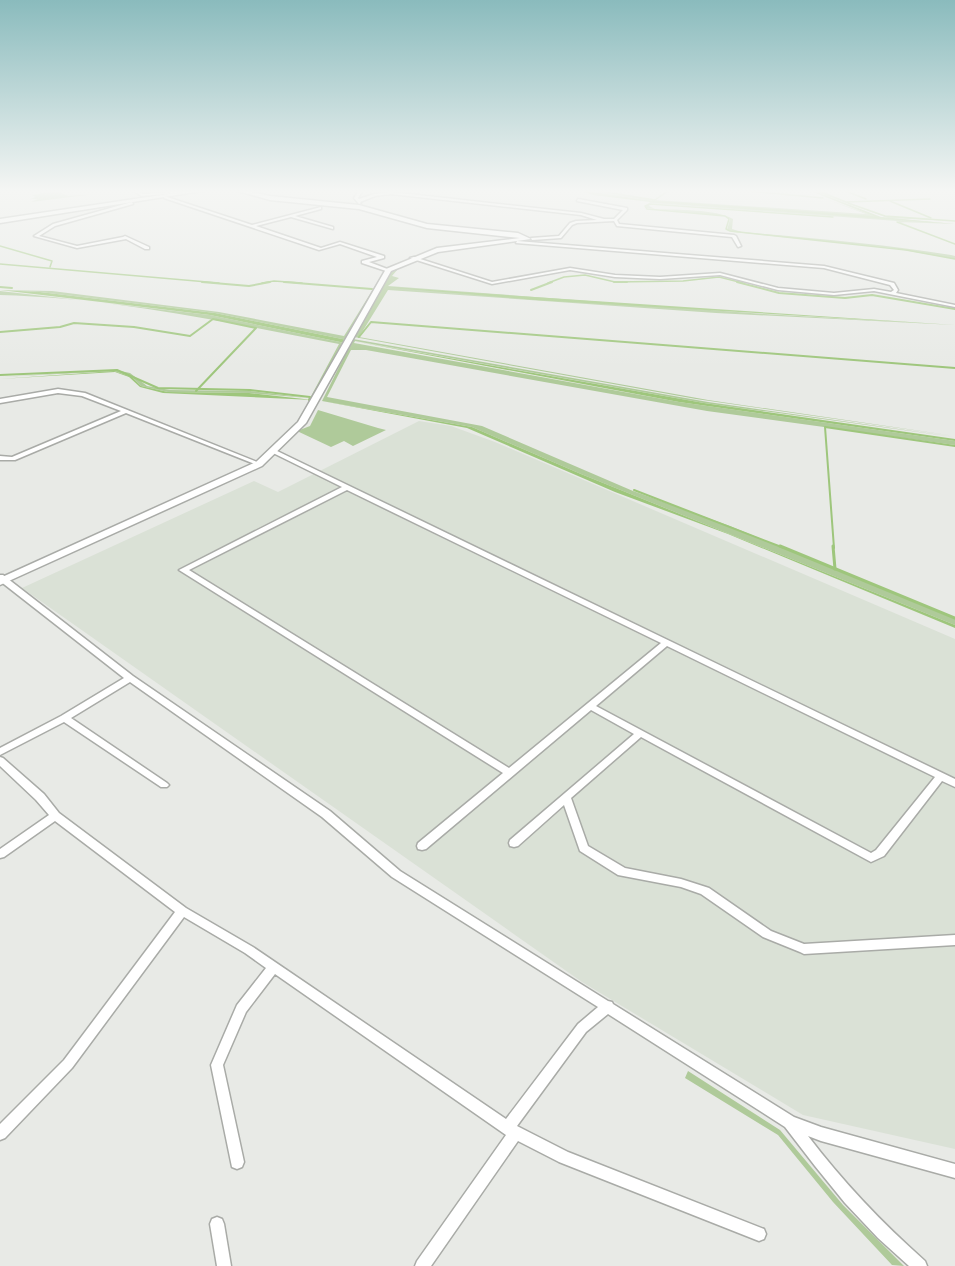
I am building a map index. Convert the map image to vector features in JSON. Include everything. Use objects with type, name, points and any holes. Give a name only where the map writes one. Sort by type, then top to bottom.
[{"type":"street","points":[[359,249],[382,257],[364,262],[388,270]]},
{"type":"street","points":[[446,249],[412,258],[388,270],[302,423],[259,464],[1,580],[130,678],[326,814],[396,874],[790,1122],[821,1134],[955,1171]]},
{"type":"street","points":[[604,249],[824,267],[892,284],[896,290],[893,293]]},
{"type":"street","points":[[412,258],[492,283],[570,269],[633,277],[682,278],[720,274],[778,289],[834,294],[868,289],[955,306]]},
{"type":"street","points":[[0,401],[69,391],[127,411],[259,464]]},
{"type":"street","points":[[0,458],[13,459],[127,411]]},
{"type":"street","points":[[273,451],[955,783]]},
{"type":"street","points":[[348,487],[183,570],[510,773]]},
{"type":"street","points":[[422,846],[666,643]]},
{"type":"street","points":[[0,752],[64,718],[130,678]]},
{"type":"street","points":[[590,706],[871,858],[880,853],[941,776]]},
{"type":"street","points":[[64,718],[164,785]]},
{"type":"street","points":[[514,843],[640,733]]},
{"type":"street","points":[[0,760],[40,797],[55,816],[182,911],[274,967],[511,1130],[564,1156],[759,1234]]},
{"type":"street","points":[[566,797],[584,848],[622,872],[681,883],[705,891],[767,934],[804,949],[955,940]]},
{"type":"street","points":[[0,854],[55,816]]},
{"type":"street","points":[[0,1133],[68,1064],[182,911]]},
{"type":"street","points":[[237,1162],[217,1065],[242,1009],[274,967]]},
{"type":"street","points":[[422,1266],[511,1130],[582,1028],[608,1006]]},
{"type":"street","points":[[790,1122],[830,1178],[867,1218],[920,1266]]},
{"type":"street","points":[[218,1224],[224,1266]]},
{"type":"shaded area","points":[[898,249],[951,255],[955,256],[955,259]]},
{"type":"shaded area","points":[[418,260],[398,269],[392,276],[399,278],[388,286],[764,314],[955,325],[716,313],[388,290],[359,337],[708,400],[955,436],[696,399],[354,337],[391,272],[410,261]]},
{"type":"shaded area","points":[[383,273],[385,274],[347,340],[215,313],[40,292],[0,290],[52,291],[219,312],[344,336]]},
{"type":"shaded area","points":[[385,287],[955,325],[536,300]]},
{"type":"shaded area","points":[[0,290],[40,292],[215,313],[347,340],[345,343],[210,315]]},
{"type":"shaded area","points":[[0,291],[210,315],[345,343],[313,400],[309,400],[339,344],[170,312],[85,301],[0,295]]},
{"type":"shaded area","points":[[353,339],[708,402],[955,437],[704,403],[355,341],[354,343],[679,402],[955,441],[955,445],[707,411],[366,350],[351,350],[327,397],[482,426],[633,491],[730,526],[955,619],[955,625],[581,474],[472,427],[322,401]]},
{"type":"shaded area","points":[[353,341],[704,403],[955,439],[955,441],[679,402]]},
{"type":"shaded area","points":[[116,370],[130,373],[147,386],[170,390],[250,391],[309,398],[249,393],[168,392],[141,386],[132,377],[114,371],[0,377]]},
{"type":"shaded area","points":[[114,371],[132,377],[141,386],[168,392],[249,393],[313,400],[163,393],[140,387],[129,377],[115,372],[0,379]]},
{"type":"shaded area","points":[[322,401],[472,427],[581,474],[955,625],[955,628],[728,534],[615,492],[467,428]]},
{"type":"shaded area","points":[[318,410],[386,430],[353,446],[344,441],[331,447],[297,431],[310,426]]},
{"type":"shaded area","points":[[419,421],[451,426],[495,442],[955,639],[955,1149],[803,1115],[582,982],[22,588],[254,481],[278,492]]},
{"type":"shaded area","points":[[688,1071],[780,1130],[843,1205],[904,1266],[892,1265],[833,1202],[778,1135],[685,1078]]},
{"type":"waterway","points":[[11,249],[52,261],[50,267]]},
{"type":"waterway","points":[[897,249],[955,259]]},
{"type":"waterway","points":[[0,264],[219,283]]},
{"type":"waterway","points":[[548,283],[564,277],[585,275],[615,282]]},
{"type":"waterway","points":[[615,282],[683,281],[719,277],[743,283]]},
{"type":"waterway","points":[[262,283],[274,281],[302,283]]},
{"type":"waterway","points":[[202,282],[249,286],[270,282]]},
{"type":"waterway","points":[[284,282],[372,289]]},
{"type":"waterway","points":[[531,290],[552,282]]},
{"type":"waterway","points":[[615,282],[627,282]]},
{"type":"waterway","points":[[737,282],[779,293],[845,298],[872,295],[955,309]]},
{"type":"waterway","points":[[0,287],[12,288]]},
{"type":"waterway","points":[[0,332],[60,327],[74,323],[134,327],[190,336],[213,319],[256,328],[198,389]]},
{"type":"waterway","points":[[359,337],[371,322],[955,368]]},
{"type":"waterway","points":[[0,375],[117,370],[158,388],[198,389]]},
{"type":"waterway","points":[[198,389],[250,390],[310,397],[309,400]]},
{"type":"waterway","points":[[834,548],[825,427],[955,446]]},
{"type":"waterway","points":[[634,490],[784,548]]},
{"type":"waterway","points":[[780,546],[835,569]]},
{"type":"waterway","points":[[833,546],[835,569]]},
{"type":"waterway","points":[[835,569],[955,618]]}]
